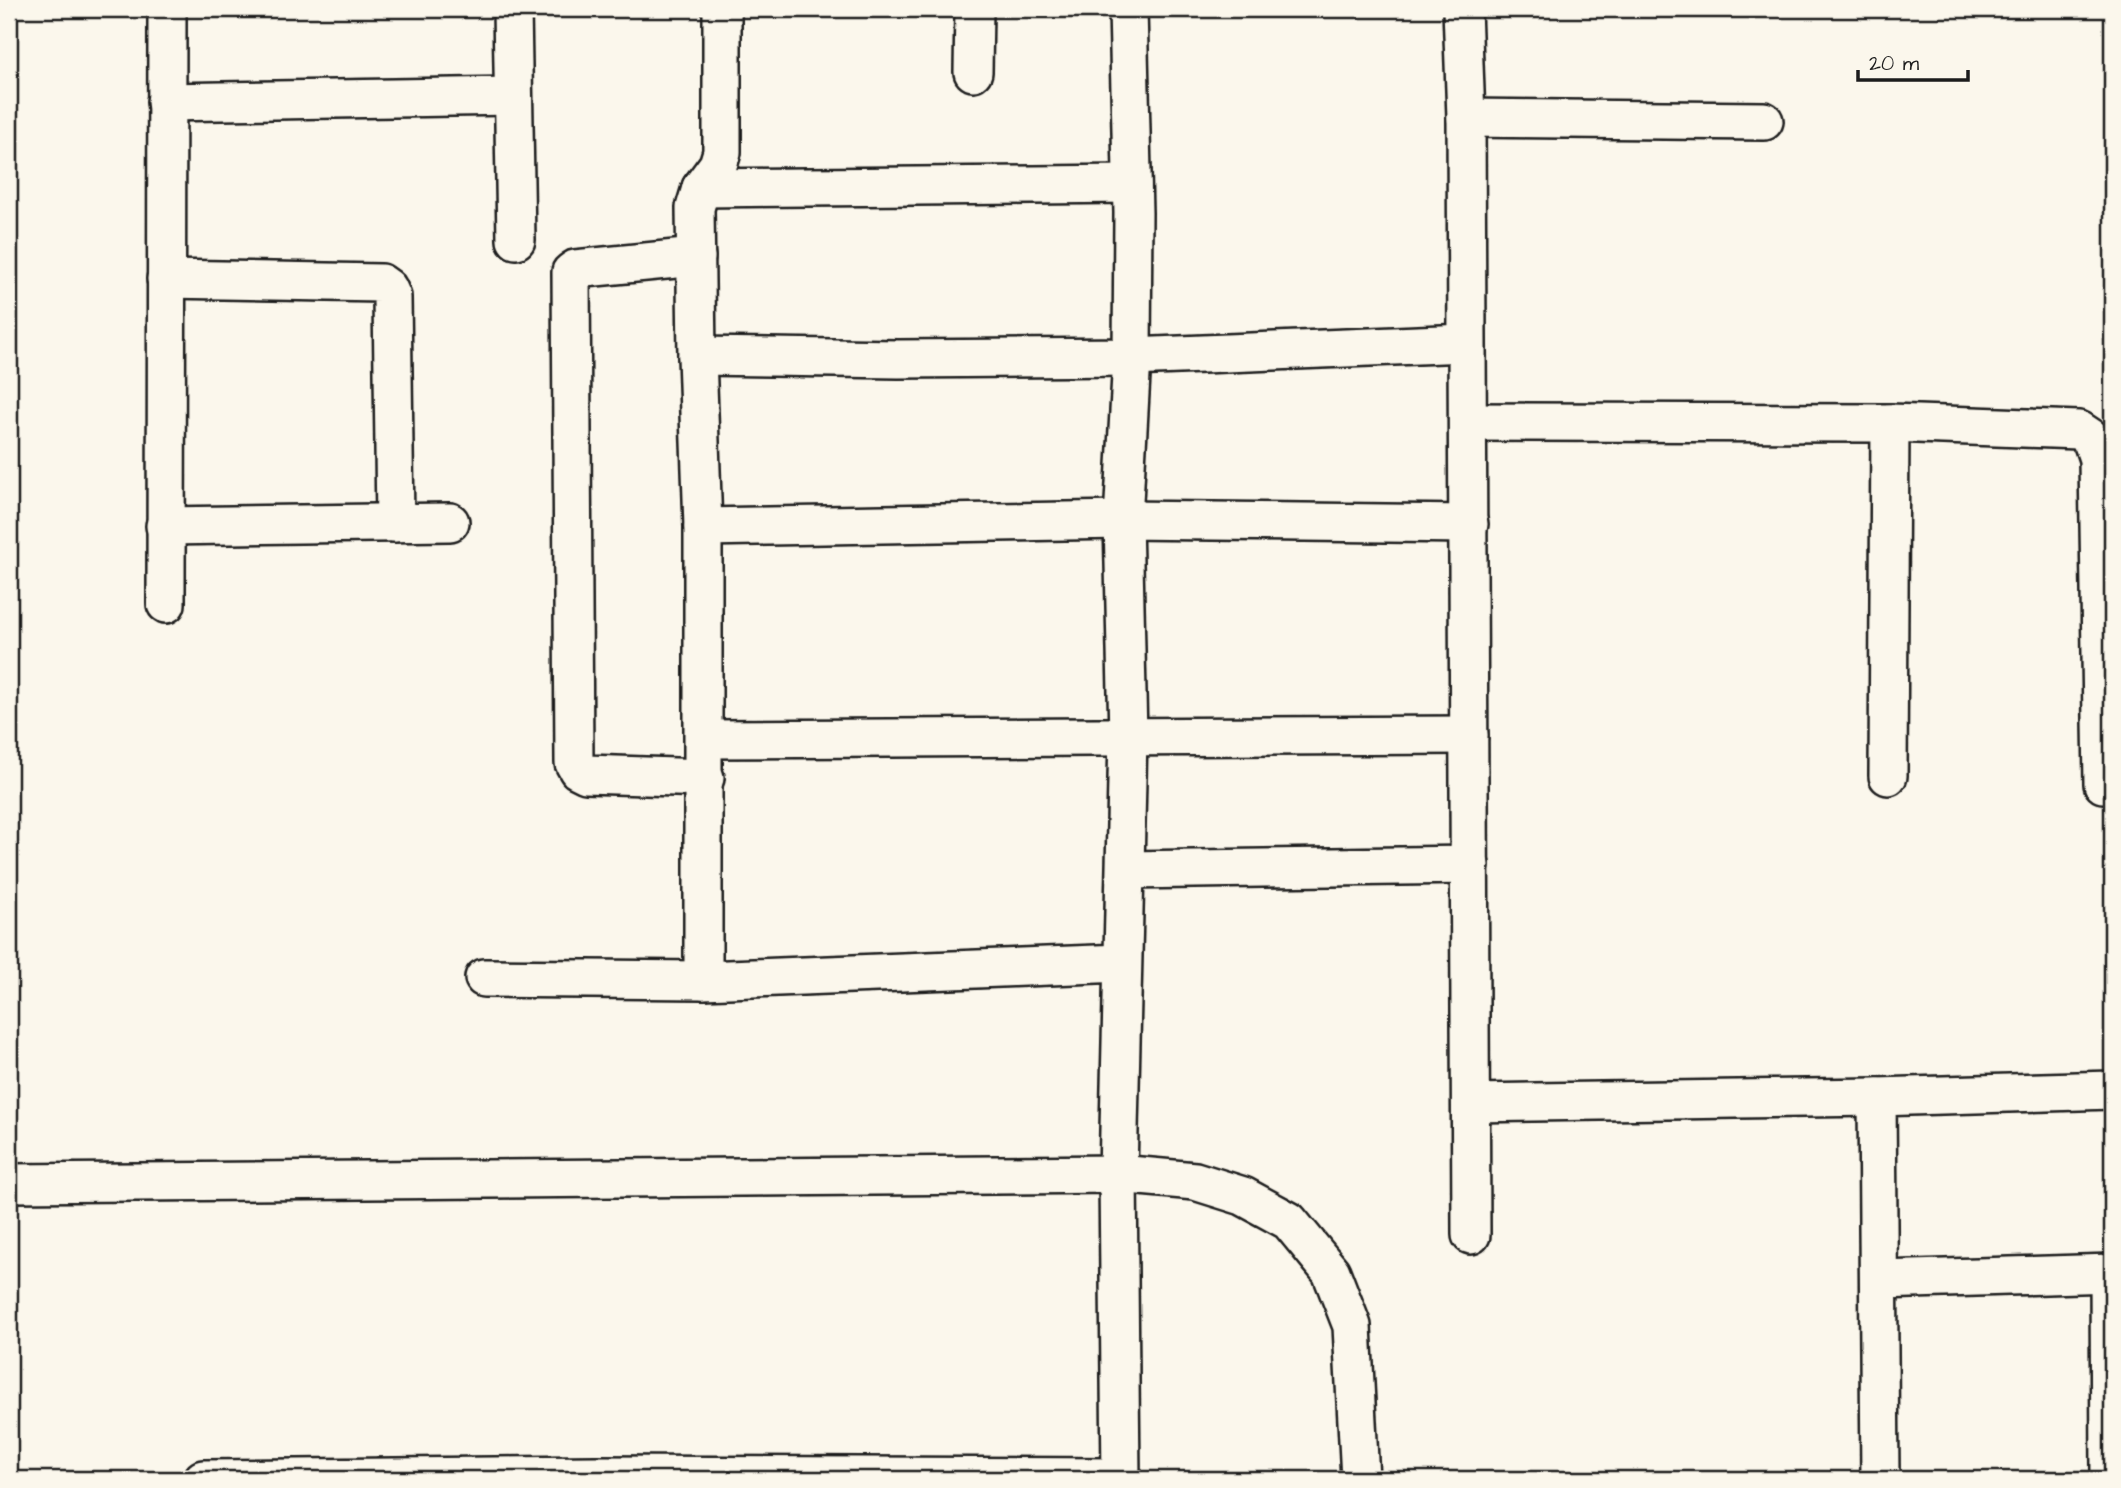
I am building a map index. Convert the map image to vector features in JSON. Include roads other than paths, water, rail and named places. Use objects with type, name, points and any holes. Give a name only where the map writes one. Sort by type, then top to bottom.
[{"type":"street","points":[[166,604],[167,9]]},
{"type":"street","points":[[512,9],[516,240]]},
{"type":"street","points":[[703,980],[703,527],[695,208],[701,188],[718,165],[722,152],[722,9]]},
{"type":"street","points":[[973,72],[974,9]]},
{"type":"street","points":[[203,1479],[596,1475],[1121,1478],[1118,1174],[1128,736],[1123,520],[1132,357],[1128,9]]},
{"type":"street","points":[[1462,9],[1466,118],[1469,524],[1471,1235]]},
{"type":"street","points":[[166,102],[513,96]]},
{"type":"street","points":[[1466,118],[1764,121]]},
{"type":"street","points":[[701,188],[1132,184]]},
{"type":"street","points":[[696,257],[575,268],[571,272],[574,763],[578,770],[586,774],[705,778]]},
{"type":"street","points":[[166,279],[381,283],[388,288],[392,297],[395,523]]},
{"type":"street","points":[[697,356],[898,359],[1132,357],[1466,343]]},
{"type":"street","points":[[1468,422],[1890,423],[2079,430],[2091,438],[2098,459],[2103,784]]},
{"type":"street","points":[[1888,776],[1890,423]]},
{"type":"street","points":[[703,527],[1123,520],[1469,524]]},
{"type":"street","points":[[165,526],[450,522]]},
{"type":"street","points":[[705,739],[1469,735]]},
{"type":"street","points":[[1126,870],[1470,865]]},
{"type":"street","points":[[484,978],[703,980],[1122,963]]},
{"type":"street","points":[[1472,1103],[1877,1097],[2112,1090]]},
{"type":"street","points":[[1877,1097],[1880,1479]]},
{"type":"street","points":[[9,1183],[1118,1174],[1195,1181],[1243,1196],[1289,1221],[1331,1272],[1352,1326],[1360,1479]]},
{"type":"street","points":[[1880,1280],[2111,1273],[2110,1479]]}]
